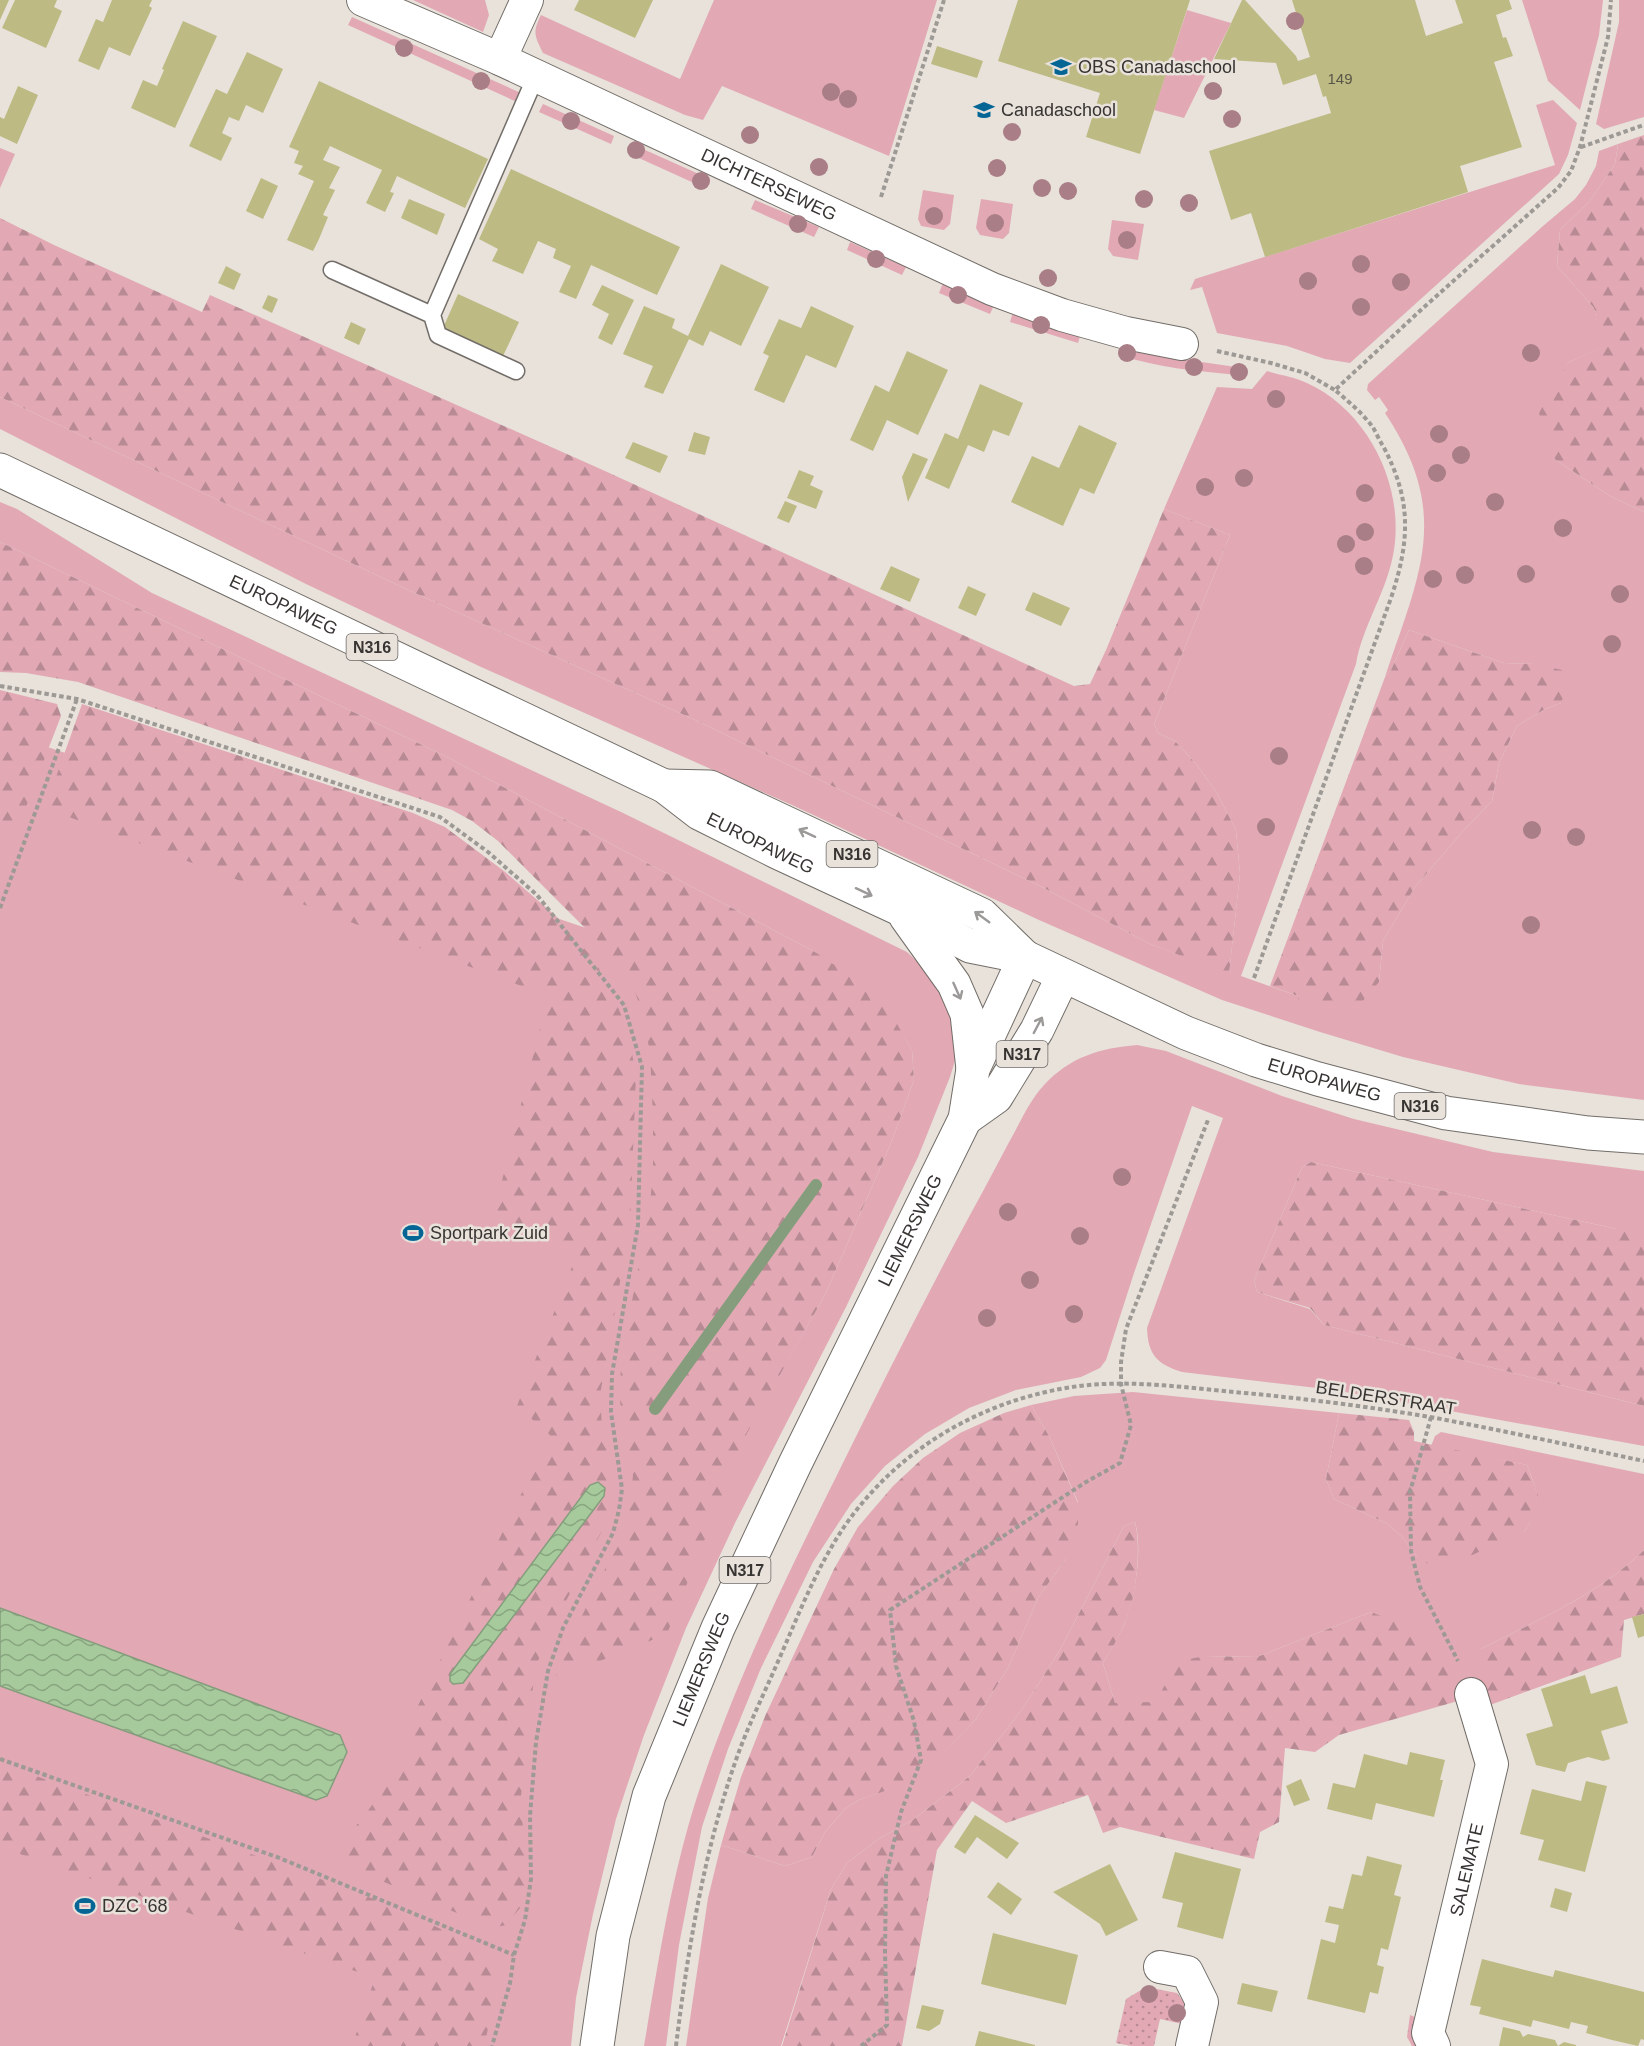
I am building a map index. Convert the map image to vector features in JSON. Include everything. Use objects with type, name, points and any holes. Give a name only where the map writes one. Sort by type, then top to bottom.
[{"type":"main road","name":"EUROPAWEG","points":[[0,470],[664,786],[699,813],[900,909],[970,946],[1025,957],[1186,1033],[1256,1060],[1318,1079],[1446,1113],[1588,1133],[1644,1137]]},
{"type":"main road","name":"EUROPAWEG","points":[[664,786],[710,787],[972,910],[982,915],[1025,957]]},
{"type":"main road","points":[[900,909],[954,984],[967,1014],[973,1069]]},
{"type":"main road","name":"LIEMERSWEG","points":[[597,2046],[613,1936],[649,1796],[718,1628],[800,1454],[965,1119],[973,1069],[1025,957]]},
{"type":"main road","name":"LIEMERSWEG","points":[[965,1119],[996,1097],[1036,1030],[1064,976]]},
{"type":"street","name":"DICHTERSEWEG","points":[[363,0],[500,59],[992,289],[1062,315],[1126,333],[1182,344]]},
{"type":"street","points":[[500,59],[526,0]]},
{"type":"street","name":"SALEMATE","points":[[1434,2046],[1428,2033],[1492,1764],[1471,1694]]},
{"type":"street","points":[[1160,1966],[1187,1972],[1202,2002],[1192,2046]]},
{"type":"lane","points":[[516,371],[438,335],[432,315],[536,76]]},
{"type":"lane","points":[[332,270],[432,315]]},
{"type":"path","points":[[871,233],[944,0]]},
{"type":"path","points":[[1335,390],[1558,188],[1571,171],[1580,147],[1608,37],[1611,0]]},
{"type":"path","points":[[1580,147],[1642,126]]},
{"type":"path","points":[[1182,344],[1271,363],[1305,373],[1335,390],[1372,426],[1393,465],[1404,500],[1406,535],[1400,571],[1254,978]]},
{"type":"path","points":[[0,686],[77,699],[440,817],[488,852],[537,895],[624,1005],[642,1067],[638,1225],[612,1374],[611,1412],[622,1489],[613,1533],[563,1628],[548,1671],[535,1753],[530,1816],[531,1879],[525,1920],[492,2046]]},
{"type":"path","points":[[0,908],[77,699]]},
{"type":"path","points":[[861,2046],[887,2025],[886,1876],[901,1812],[921,1760],[914,1721],[896,1666],[890,1610],[1086,1482],[1120,1463],[1131,1425],[1120,1384],[1120,1362],[1126,1329],[1208,1120]]},
{"type":"path","points":[[676,2046],[695,1917],[713,1837],[737,1756],[812,1583],[844,1527],[876,1488],[904,1462],[930,1440],[973,1417],[1015,1400],[1069,1387],[1120,1384]]},
{"type":"path","name":"BELDERSTRAAT","points":[[1120,1384],[1181,1387],[1341,1403],[1431,1417],[1644,1461]]},
{"type":"path","points":[[1431,1417],[1410,1491],[1411,1551],[1420,1587],[1463,1671],[1471,1694]]},
{"type":"path","points":[[0,1759],[277,1857],[514,1955]]},
{"type":"green space","points":[[413,0],[485,0],[489,15],[483,32]]},
{"type":"green space","points":[[714,0],[937,0],[889,156],[722,86],[703,120],[685,115],[543,53],[536,34],[536,26],[541,15],[680,79]]},
{"type":"green space","points":[[1522,0],[1603,0],[1599,35],[1580,110],[1548,81]]},
{"type":"green space","points":[[1619,0],[1644,0],[1644,117],[1604,129],[1596,124],[1619,22]]},
{"type":"green space","points":[[1187,10],[1231,23],[1184,118],[1154,110]]},
{"type":"green space","points":[[352,17],[521,93],[517,102],[348,25]]},
{"type":"green space","points":[[1553,100],[1577,123],[1568,155],[1559,174],[1350,363],[1325,359],[1287,346],[1217,333],[1202,287],[1190,290],[1195,279],[1555,165],[1536,105]]},
{"type":"green space","points":[[543,104],[614,136],[611,144],[539,112]]},
{"type":"green space","points":[[1644,135],[1644,512],[1610,496],[1553,458],[1539,413],[1567,363],[1602,347],[1594,308],[1557,266],[1560,230],[1589,202],[1615,164],[1618,144]]},
{"type":"green space","points":[[1618,144],[1615,164],[1589,202],[1560,230],[1557,266],[1594,308],[1603,347],[1567,363],[1553,458],[1610,496],[1644,512],[1644,1100],[1519,1084],[1403,1057],[1222,1000],[1039,920],[792,805],[481,667],[306,584],[0,429],[0,397],[406,589],[693,719],[1040,886],[1150,944],[1229,973],[1240,874],[1236,830],[1217,793],[1197,765],[1175,741],[1158,733],[1154,724],[1230,535],[1164,509],[1217,387],[1252,389],[1267,371],[1302,381],[1330,396],[1350,413],[1366,434],[1380,457],[1389,482],[1396,534],[1392,560],[1384,586],[1363,638],[1356,664],[1241,976],[1298,996],[1379,982],[1383,941],[1415,887],[1492,801],[1499,763],[1517,726],[1545,709],[1561,703],[1535,664],[1504,663],[1409,630],[1391,670],[1385,677],[1418,574],[1423,544],[1424,513],[1418,482],[1406,449],[1385,413],[1388,410],[1379,397],[1375,400],[1367,390],[1368,384],[1575,199],[1596,166],[1599,151]]},
{"type":"green space","points":[[634,145],[710,179],[705,188],[630,154]]},
{"type":"green space","points":[[0,148],[15,154],[0,188]]},
{"type":"green space","points":[[923,190],[954,195],[950,224],[944,230],[921,226],[918,219]]},
{"type":"green space","points":[[981,199],[1013,204],[1009,233],[1003,239],[980,235],[976,228]]},
{"type":"green space","points":[[755,200],[819,227],[814,237],[751,209]]},
{"type":"green space","points":[[0,218],[202,312],[210,295],[605,471],[1074,686],[1090,684],[1164,509],[1230,535],[1154,724],[1158,733],[1175,741],[1197,765],[1217,793],[1236,830],[1240,874],[1229,974],[1150,944],[1040,886],[693,719],[406,589],[0,397]]},
{"type":"green space","points":[[1112,220],[1144,224],[1138,260],[1113,256],[1108,249]]},
{"type":"green space","points":[[850,242],[906,267],[902,275],[847,250]]},
{"type":"green space","points":[[943,283],[994,305],[990,314],[939,293]]},
{"type":"green space","points":[[1013,312],[1081,333],[1078,343],[1010,322]]},
{"type":"green space","points":[[1123,347],[1160,356],[1243,368],[1238,375],[1163,366],[1120,355]]},
{"type":"green space","name":"Sportpark Zuid","points":[[0,502],[17,509],[152,593],[621,812],[907,952],[924,968],[950,1005],[957,1054],[918,1157],[846,1307],[735,1523],[686,1628],[644,1735],[616,1819],[593,1914],[576,1998],[571,2046],[0,2046],[0,731],[902,1034],[815,952],[445,756],[0,542]],"holes":[[[903,1035],[912,1050],[914,1080],[891,1143],[825,1295],[749,1428]]]},
{"type":"green space","points":[[0,542],[445,756],[815,952],[881,996],[912,1050],[914,1080],[891,1143],[825,1295],[747,1433],[667,1634],[555,1679],[566,1648],[626,1527],[631,1499],[633,1474],[624,1435],[620,1400],[621,1359],[649,1211],[653,1175],[650,1053],[643,1015],[632,983],[609,952],[498,841],[472,821],[452,810],[78,682],[26,673],[0,672]]},
{"type":"green space","points":[[1409,630],[1504,663],[1535,664],[1562,670],[1568,684],[1561,703],[1545,709],[1517,726],[1499,763],[1492,801],[1415,887],[1383,941],[1379,982],[1361,1003],[1328,1011],[1298,999],[1298,996],[1270,986],[1385,677],[1391,670]]},
{"type":"green space","points":[[0,690],[57,704],[61,716],[14,838],[0,833]]},
{"type":"green space","points":[[82,704],[413,813],[445,827],[504,871],[558,918],[595,961],[615,1000],[628,1032],[636,1075],[630,1226],[600,1395],[602,1427],[612,1487],[606,1523],[547,1638],[535,1669],[521,1796],[526,1875],[520,1908],[506,1925],[492,1928],[335,1861],[352,1831],[408,1759],[411,1720],[550,1435],[517,1406],[577,1254],[491,1225],[548,996],[45,808]],"holes":[[[598,1482],[605,1488],[604,1496],[463,1683],[456,1685]]]},
{"type":"green space","points":[[1137,1045],[1166,1051],[1282,1096],[1354,1119],[1493,1152],[1644,1171],[1644,1229],[1617,1229],[1311,1162],[1302,1167],[1254,1281],[1257,1292],[1310,1309],[1324,1325],[1644,1406],[1644,1446],[1334,1390],[1182,1372],[1160,1362],[1149,1345],[1147,1328],[1223,1118],[1192,1106],[1106,1360],[1100,1368],[1081,1377],[1016,1390],[969,1408],[925,1434],[885,1466],[851,1504],[813,1562],[761,1668],[728,1749],[702,1827],[679,1945],[666,2046],[644,2046],[672,1889],[697,1797],[744,1673],[818,1513],[926,1299],[1034,1098],[1054,1075],[1075,1061],[1098,1052]]},
{"type":"green space","points":[[1311,1162],[1617,1229],[1644,1229],[1644,1406],[1324,1325],[1310,1308],[1257,1292],[1254,1281],[1302,1167]]},
{"type":"green space","points":[[1133,1392],[1339,1413],[1326,1479],[1334,1499],[1388,1524],[1403,1538],[1417,1557],[1525,1531],[1537,1505],[1536,1492],[1527,1465],[1431,1446],[1435,1436],[1441,1432],[1644,1474],[1644,1550],[1626,1566],[1587,1593],[1481,1649],[1490,1705],[1458,1701],[1371,1612],[1257,1657],[1205,1656],[1155,1703],[1115,1703],[1103,1663],[1122,1630],[1128,1614],[1138,1560],[1135,1522],[1124,1526],[1060,1650],[1023,1708],[970,1776],[914,1819],[880,1838],[847,1863],[831,1889],[781,2046],[686,2046],[708,1898],[721,1845],[785,1866],[812,1857],[825,1832],[846,1808],[859,1800],[919,1778],[976,1719],[1008,1668],[1038,1598],[1065,1560],[1078,1502],[1049,1436],[1031,1405],[1074,1396]]},
{"type":"green space","points":[[1031,1405],[1049,1436],[1078,1503],[1078,1524],[1065,1560],[1038,1598],[1008,1668],[976,1719],[919,1779],[859,1800],[846,1808],[825,1832],[812,1857],[785,1866],[721,1845],[741,1777],[766,1714],[834,1569],[858,1527],[893,1486],[923,1458],[960,1433],[1004,1413]]},
{"type":"green space","points":[[1339,1413],[1409,1420],[1414,1432],[1414,1441],[1527,1465],[1538,1495],[1537,1510],[1525,1531],[1448,1566],[1430,1565],[1417,1557],[1403,1538],[1388,1524],[1334,1499],[1326,1479]]},
{"type":"green space","points":[[1135,1522],[1138,1561],[1131,1603],[1121,1632],[1103,1663],[1115,1703],[1155,1702],[1179,1661],[1205,1656],[1257,1657],[1371,1612],[1424,1633],[1446,1667],[1458,1701],[1339,1735],[1315,1752],[1285,1748],[1279,1822],[1260,1832],[1254,1859],[1120,1827],[1103,1833],[1088,1795],[1006,1823],[972,1801],[937,1850],[902,2046],[782,2046],[831,1889],[847,1863],[880,1838],[914,1819],[970,1776],[1023,1708],[1060,1650],[1124,1526]]},
{"type":"green space","points":[[1644,1550],[1644,1614],[1624,1620],[1621,1657],[1490,1705],[1477,1660],[1481,1649],[1587,1593],[1626,1566]]},
{"type":"green space","points":[[0,1763],[348,1889],[414,1915],[465,1942],[492,1958],[498,1967],[500,1977],[484,2046],[352,2046],[375,1978],[0,1847]]},
{"type":"green space","points":[[1146,1987],[1177,1993],[1191,2011],[1187,2025],[1160,2019],[1154,2046],[1131,2046],[1116,2043],[1126,1999]]},
{"type":"green space","points":[[1410,2015],[1420,2019],[1418,2046],[1412,2046],[1407,2037]]},
{"type":"water","points":[[598,1482],[605,1488],[604,1496],[463,1683],[453,1684],[450,1681],[450,1674],[590,1485]]},
{"type":"water","points":[[0,1608],[340,1735],[347,1752],[327,1796],[316,1800],[0,1686]]},
{"type":"building","points":[[0,0],[9,0],[0,20]]},
{"type":"building","points":[[15,0],[57,0],[54,7],[62,11],[46,48],[2,28]]},
{"type":"building","points":[[112,0],[152,0],[149,6],[152,8],[130,56],[109,47],[99,70],[78,61],[96,19],[103,22]]},
{"type":"building","points":[[579,0],[653,0],[635,38],[574,10]]},
{"type":"building","points":[[1018,0],[1190,0],[1140,154],[1086,137],[1100,93],[998,61]]},
{"type":"building","points":[[1242,0],[1245,0],[1298,61],[1310,57],[1292,0],[1415,0],[1426,36],[1463,23],[1455,0],[1509,0],[1512,9],[1496,15],[1503,38],[1506,37],[1513,56],[1494,62],[1522,147],[1460,166],[1468,192],[1265,257],[1251,213],[1231,220],[1209,151],[1331,113],[1316,74],[1283,85],[1276,63],[1214,59]]},
{"type":"building","points":[[183,21],[217,36],[175,128],[131,108],[143,80],[157,86]]},
{"type":"building","points":[[937,46],[983,61],[977,78],[931,64]]},
{"type":"building","points":[[247,52],[283,69],[263,113],[246,105],[239,121],[229,117],[222,133],[232,138],[221,161],[189,146],[216,89],[227,94]]},
{"type":"building","points":[[319,81],[488,159],[465,208],[397,176],[390,192],[394,193],[385,212],[366,203],[382,170],[330,146],[323,160],[340,167],[329,188],[335,190],[323,215],[328,217],[319,239],[313,251],[287,240],[314,181],[298,174],[303,166],[294,163],[299,151],[289,147]]},
{"type":"building","points":[[18,86],[38,95],[17,144],[0,136],[0,117],[4,119]]},
{"type":"building","points":[[511,169],[680,247],[657,295],[591,265],[576,299],[559,292],[571,266],[553,258],[556,249],[538,241],[523,274],[492,261],[498,249],[479,239]]},
{"type":"building","points":[[261,178],[278,186],[263,219],[246,211]]},
{"type":"building","points":[[409,199],[445,214],[437,235],[401,218]]},
{"type":"building","points":[[721,264],[769,287],[741,346],[710,331],[703,346],[689,339],[663,394],[644,387],[653,366],[623,354],[644,306],[675,319],[672,328],[688,336]]},
{"type":"building","points":[[226,266],[241,274],[234,290],[218,283]]},
{"type":"building","points":[[602,285],[634,300],[612,345],[598,338],[609,314],[592,305]]},
{"type":"building","points":[[458,294],[519,322],[503,356],[443,328]]},
{"type":"building","points":[[268,295],[278,299],[272,313],[262,308]]},
{"type":"building","points":[[811,306],[854,326],[836,368],[806,355],[784,403],[754,390],[769,356],[763,353],[779,319],[801,328]]},
{"type":"building","points":[[351,322],[366,329],[359,345],[344,338]]},
{"type":"building","points":[[907,351],[948,370],[918,435],[887,420],[873,451],[850,440],[875,385],[889,392]]},
{"type":"building","points":[[980,384],[1023,403],[1009,436],[993,430],[984,452],[968,445],[949,489],[925,478],[945,433],[958,439]]},
{"type":"building","points":[[1079,425],[1117,443],[1094,494],[1080,488],[1063,526],[1011,502],[1032,456],[1059,468]]},
{"type":"building","points":[[694,432],[710,437],[705,455],[688,451]]},
{"type":"building","points":[[633,442],[668,456],[660,473],[625,458]]},
{"type":"building","points":[[913,453],[928,459],[908,502],[902,477]]},
{"type":"building","points":[[799,470],[814,476],[810,485],[823,491],[816,509],[787,498]]},
{"type":"building","points":[[785,501],[797,506],[789,523],[777,518]]},
{"type":"building","points":[[891,566],[920,579],[910,602],[880,589]]},
{"type":"building","points":[[968,586],[986,594],[976,616],[958,608]]},
{"type":"building","points":[[1033,592],[1070,608],[1061,626],[1025,610]]},
{"type":"building","points":[[1644,1614],[1644,1636],[1638,1638],[1632,1617]]},
{"type":"building","points":[[1585,1675],[1591,1694],[1617,1686],[1628,1723],[1601,1731],[1610,1759],[1603,1761],[1588,1757],[1568,1763],[1565,1772],[1536,1765],[1526,1734],[1553,1726],[1541,1689]]},
{"type":"building","points":[[1410,1752],[1445,1760],[1440,1780],[1443,1780],[1434,1817],[1376,1803],[1372,1820],[1327,1809],[1333,1783],[1355,1788],[1364,1754],[1407,1765]]},
{"type":"building","points":[[1301,1779],[1310,1800],[1294,1806],[1286,1786]]},
{"type":"building","points":[[1586,1781],[1607,1786],[1585,1872],[1538,1860],[1544,1840],[1520,1834],[1532,1789],[1581,1801]]},
{"type":"building","points":[[975,1815],[1019,1843],[1007,1859],[977,1837],[965,1854],[954,1847]]},
{"type":"building","points":[[1175,1852],[1241,1869],[1223,1939],[1177,1927],[1183,1903],[1162,1898]]},
{"type":"building","points":[[1367,1856],[1402,1865],[1394,1895],[1401,1897],[1388,1950],[1381,1948],[1377,1965],[1384,1967],[1378,1994],[1370,1992],[1365,2013],[1307,1999],[1321,1939],[1335,1943],[1339,1925],[1325,1922],[1329,1906],[1343,1909],[1352,1874],[1362,1876]]},
{"type":"building","points":[[1110,1864],[1138,1920],[1106,1936],[1100,1924],[1053,1892]]},
{"type":"building","points":[[998,1882],[1022,1899],[1011,1915],[987,1897]]},
{"type":"building","points":[[1555,1888],[1572,1893],[1567,1912],[1550,1907]]},
{"type":"building","points":[[993,1933],[1078,1955],[1066,2005],[981,1984]]},
{"type":"building","points":[[1482,1959],[1553,1977],[1555,1970],[1644,1992],[1644,2040],[1641,2039],[1638,2046],[1586,2033],[1588,2026],[1571,2022],[1569,2029],[1533,2020],[1531,2027],[1479,2014],[1481,2007],[1470,2005]]},
{"type":"building","points":[[1242,1983],[1278,1991],[1272,2012],[1237,2004]]},
{"type":"building","points":[[922,2005],[944,2010],[940,2024],[929,2031],[916,2028]]},
{"type":"building","points":[[1503,2027],[1520,2031],[1523,2037],[1528,2034],[1555,2040],[1558,2046],[1499,2046]]},
{"type":"building","points":[[979,2031],[1035,2045],[1035,2046],[975,2046]]},
{"type":"building","points":[[1564,2042],[1576,2045],[1576,2046],[1558,2046]]},
{"type":"waterway","points":[[655,1409],[816,1185]]},
{"type":"place","name":"OBS Canadaschool","points":[[1061,67]]},
{"type":"place","name":"Canadaschool","points":[[984,110]]},
{"type":"place","name":"Sportpark Zuid","points":[[413,1233]]},
{"type":"place","name":"DZC '68","points":[[85,1906]]}]
